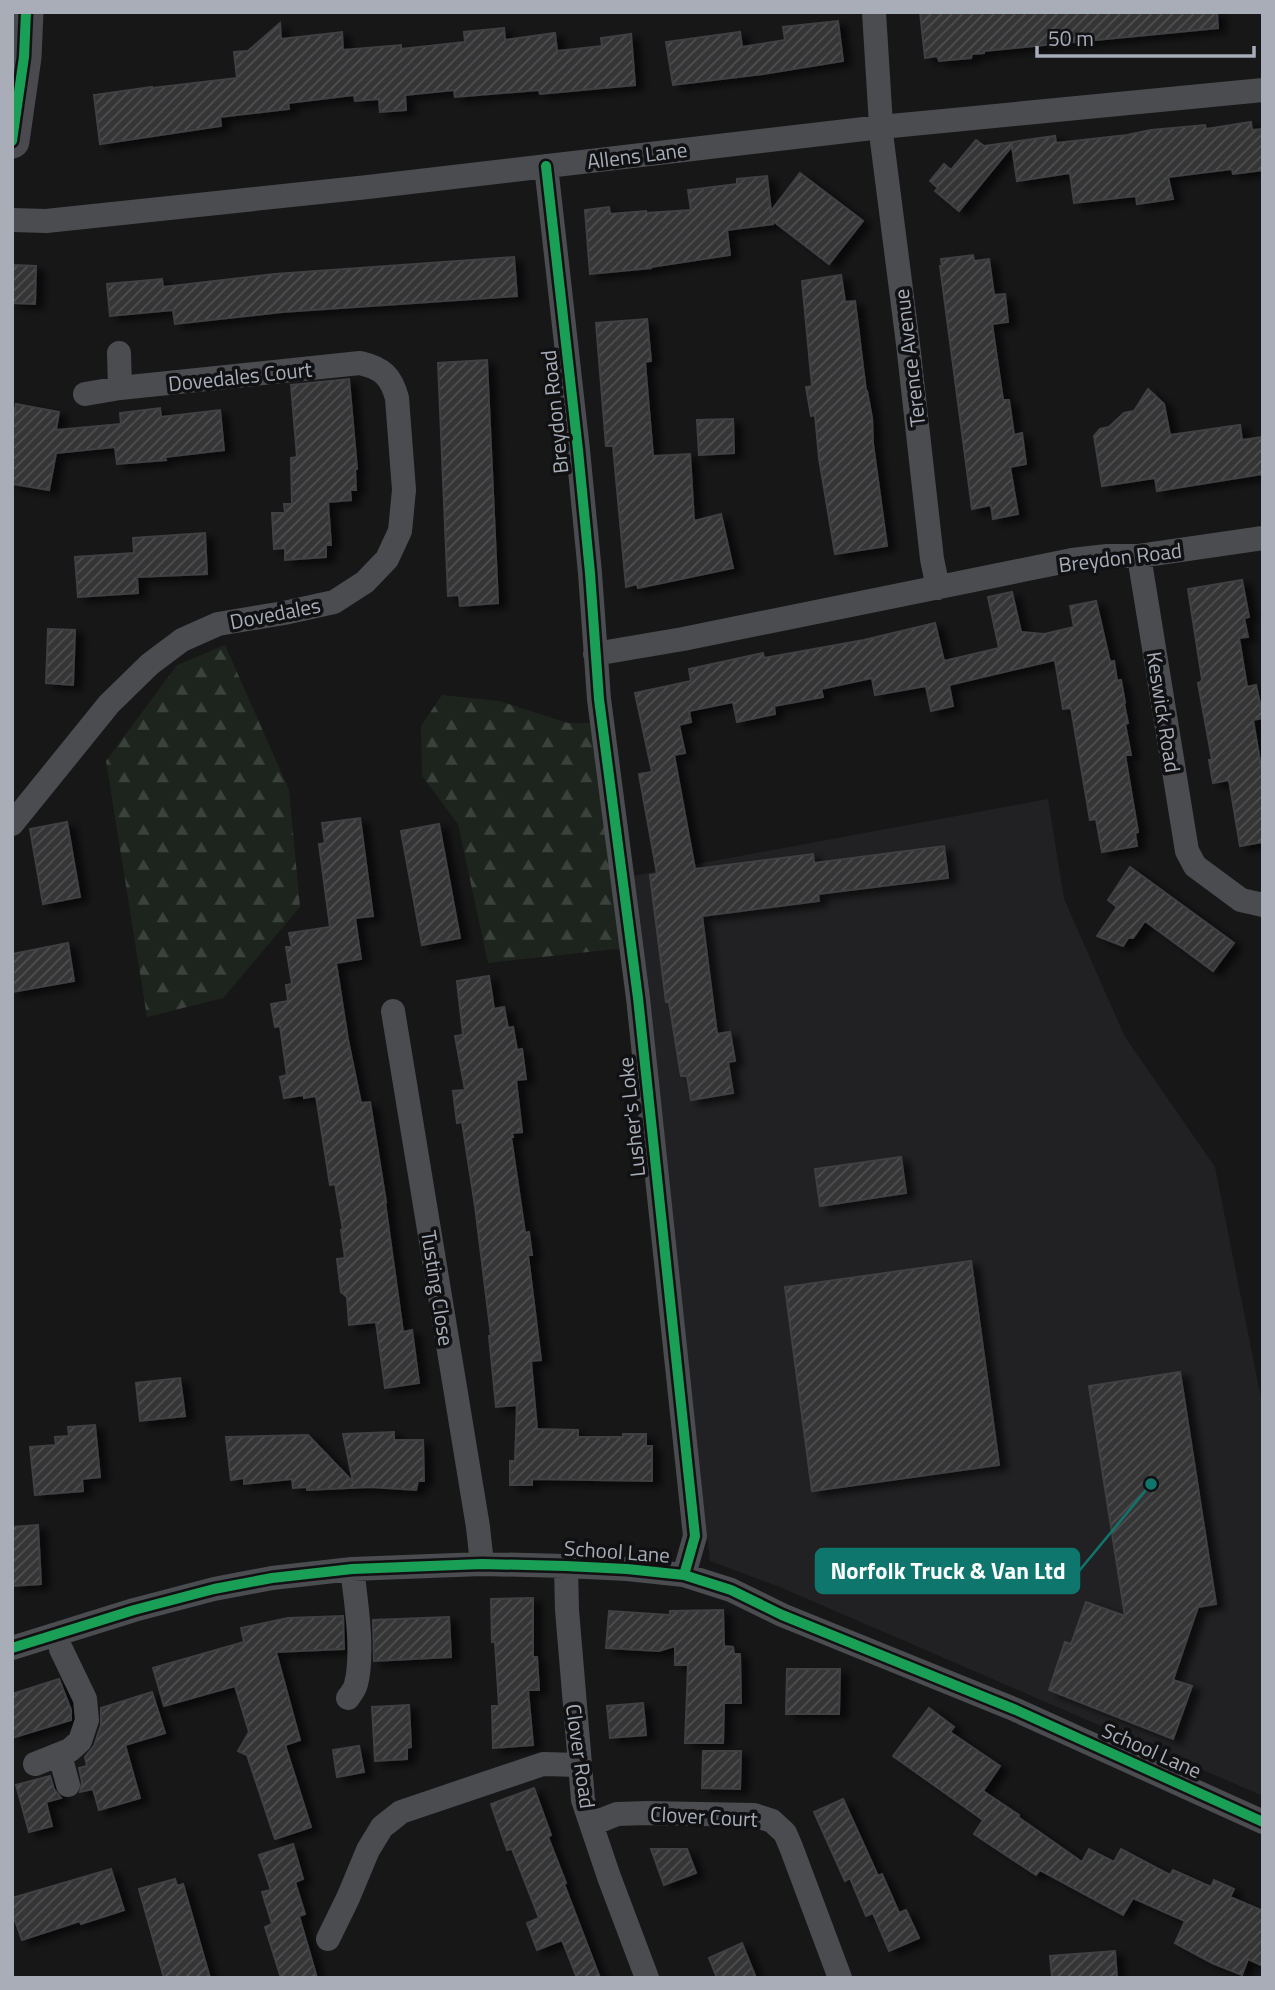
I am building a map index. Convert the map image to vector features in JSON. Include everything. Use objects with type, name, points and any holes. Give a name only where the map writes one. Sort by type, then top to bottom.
[{"type":"main road","points":[[12,141],[24,57],[26,12]]},
{"type":"street","name":"Terence Avenue","points":[[874,12],[881,127],[932,559],[939,588]]},
{"type":"street","name":"Allens Lane","points":[[12,220],[46,221],[881,127],[1263,90]]},
{"type":"street","name":"Breydon Road","points":[[546,166],[581,477],[594,654],[684,639],[1072,560],[1139,556],[1263,538]]},
{"type":"street","points":[[119,353],[120,388]]},
{"type":"street","name":"Dovedales Court","points":[[85,394],[360,363]]},
{"type":"street","name":"Dovedales","points":[[12,824],[109,704],[150,664],[182,640],[218,624],[334,602],[365,582],[387,559],[400,531],[404,490],[397,398],[394,386],[383,372],[360,363]]},
{"type":"street","name":"Keswick Road","points":[[1139,556],[1187,851],[1195,866],[1241,900],[1263,905]]},
{"type":"street","name":"Lusher's Loke","points":[[594,654],[640,1012],[695,1536],[684,1575]]},
{"type":"street","name":"Tusting Close","points":[[393,1011],[482,1564]]},
{"type":"street","name":"School Lane","points":[[12,1648],[134,1610],[214,1589],[272,1578],[352,1569],[482,1564],[626,1569],[684,1575],[731,1590],[782,1615],[1016,1710],[1263,1822]]},
{"type":"street","name":"Clover Road","points":[[566,1566],[566,1610],[583,1800],[648,1978]]},
{"type":"street","points":[[348,1698],[356,1686],[359,1665],[357,1605],[352,1569]]},
{"type":"street","points":[[35,1764],[70,1750],[80,1741],[87,1720],[85,1699],[61,1649]]},
{"type":"street","points":[[60,1755],[68,1785]]},
{"type":"street","points":[[328,1939],[368,1850],[382,1827],[401,1812],[543,1764],[579,1765]]},
{"type":"street","name":"Clover Court","points":[[592,1824],[617,1814],[648,1812],[754,1815],[772,1821],[785,1833],[840,1978]]},
{"type":"shaded area","points":[[1048,799],[1064,899],[1125,1037],[1215,1167],[1263,1408],[1263,1796],[782,1588],[710,1561],[632,876]]},
{"type":"green space","points":[[225,645],[289,790],[300,907],[223,998],[147,1017],[106,761],[177,665]]},
{"type":"green space","points":[[442,695],[499,701],[568,723],[594,723],[625,948],[488,963],[458,824],[422,776],[421,726]]},
{"type":"building","points":[[920,12],[1217,12],[1218,28],[984,51],[972,54],[971,58],[939,61],[937,56],[925,58]]},
{"type":"building","points":[[838,21],[843,61],[673,85],[666,42],[740,32],[742,47],[785,40],[783,27]]},
{"type":"building","points":[[280,23],[281,39],[342,32],[343,50],[401,45],[401,49],[465,42],[464,32],[504,28],[505,40],[555,33],[557,51],[602,46],[601,38],[631,34],[635,85],[540,94],[539,90],[455,97],[454,90],[405,95],[406,110],[380,112],[379,99],[355,101],[354,95],[288,103],[289,109],[220,117],[221,126],[100,144],[94,95],[237,78],[234,52],[248,51]]},
{"type":"building","points":[[1251,122],[1252,130],[1263,129],[1263,170],[1233,174],[1232,169],[1168,177],[1173,199],[1137,204],[1136,196],[1074,203],[1070,173],[1017,181],[1012,146],[959,211],[935,191],[938,188],[930,181],[944,164],[951,170],[976,140],[984,146],[1055,136],[1056,143],[1151,130],[1205,125],[1206,129]]},
{"type":"building","points":[[800,173],[863,221],[829,264],[773,221],[773,224],[727,230],[730,255],[651,268],[590,274],[585,210],[609,207],[610,214],[691,210],[688,190],[737,184],[737,179],[767,176],[771,211]]},
{"type":"building","points":[[973,255],[974,261],[989,259],[994,295],[1005,294],[1008,322],[992,324],[1003,400],[1009,400],[1014,435],[1022,433],[1026,464],[1010,467],[1018,514],[993,519],[991,505],[972,509],[940,266],[941,259]]},
{"type":"building","points":[[514,257],[517,296],[282,312],[175,324],[173,310],[110,316],[107,284],[162,279],[163,287],[275,274]]},
{"type":"building","points":[[12,265],[36,266],[35,304],[12,303]]},
{"type":"building","points":[[841,275],[845,302],[855,301],[887,546],[835,554],[819,458],[815,415],[811,416],[806,387],[812,386],[802,281]]},
{"type":"building","points":[[647,319],[651,361],[645,362],[653,456],[690,454],[694,521],[721,514],[733,568],[638,588],[637,584],[626,587],[613,446],[606,446],[596,323]]},
{"type":"building","points":[[487,360],[498,603],[460,606],[459,595],[448,596],[438,363]]},
{"type":"building","points":[[349,379],[357,469],[356,490],[350,490],[351,500],[328,502],[331,545],[326,545],[326,557],[285,560],[285,548],[274,549],[272,513],[285,513],[284,504],[292,504],[291,458],[297,457],[291,385]]},
{"type":"building","points":[[1148,389],[1164,404],[1170,435],[1240,425],[1242,440],[1263,437],[1263,474],[1157,491],[1155,478],[1102,486],[1094,436],[1124,413],[1134,411]]},
{"type":"building","points":[[16,404],[59,412],[56,430],[121,424],[120,413],[160,408],[161,417],[220,410],[224,450],[165,457],[166,460],[117,464],[115,447],[56,453],[49,490],[12,484],[12,424]]},
{"type":"building","points":[[733,419],[734,453],[699,455],[697,420]]},
{"type":"building","points":[[205,533],[207,574],[137,577],[138,593],[78,597],[75,557],[134,553],[133,538]]},
{"type":"building","points":[[1242,580],[1249,617],[1244,618],[1248,637],[1239,638],[1247,687],[1256,685],[1263,718],[1253,720],[1263,779],[1263,842],[1240,846],[1229,780],[1213,783],[1209,760],[1212,760],[1198,683],[1202,679],[1188,589]]},
{"type":"building","points":[[1012,592],[1021,632],[1044,634],[1074,627],[1070,606],[1096,601],[1110,662],[1114,661],[1117,681],[1121,680],[1125,703],[1128,723],[1125,724],[1131,755],[1125,755],[1138,832],[1135,833],[1137,846],[1102,852],[1096,819],[1090,820],[1071,708],[1063,709],[1055,660],[949,685],[953,706],[931,711],[926,686],[875,695],[872,678],[821,689],[823,697],[774,706],[775,714],[737,722],[733,702],[689,711],[691,722],[679,725],[685,753],[674,755],[695,869],[813,854],[814,863],[944,846],[948,878],[818,894],[819,901],[702,916],[717,1034],[730,1032],[735,1061],[728,1062],[733,1093],[691,1100],[687,1076],[681,1076],[669,1002],[666,1002],[650,875],[657,874],[639,774],[652,772],[635,693],[691,681],[689,669],[763,653],[764,658],[864,640],[935,623],[944,661],[999,648],[988,597]]},
{"type":"building","points":[[48,629],[75,630],[73,685],[46,683]]},
{"type":"building","points":[[360,818],[373,916],[355,918],[361,959],[336,963],[361,1103],[370,1102],[403,1332],[412,1330],[419,1383],[385,1388],[376,1322],[349,1325],[347,1297],[341,1292],[337,1259],[345,1258],[343,1230],[335,1184],[330,1185],[316,1096],[284,1098],[280,1077],[287,1075],[280,1026],[275,1027],[271,1004],[288,1001],[286,985],[292,984],[286,947],[292,947],[289,933],[330,927],[319,844],[325,843],[322,823]]},
{"type":"building","points":[[67,822],[80,897],[43,904],[30,829]]},
{"type":"building","points":[[439,824],[460,938],[422,945],[401,831]]},
{"type":"building","points":[[1130,867],[1234,943],[1213,971],[1145,921],[1133,938],[1128,938],[1123,946],[1097,936],[1117,907],[1108,900]]},
{"type":"building","points":[[68,943],[74,981],[12,992],[12,954]]},
{"type":"building","points":[[489,976],[494,1009],[504,1007],[508,1028],[513,1027],[517,1050],[522,1049],[526,1079],[516,1080],[522,1132],[512,1133],[511,1137],[525,1233],[529,1232],[532,1255],[528,1255],[541,1360],[531,1361],[537,1429],[578,1430],[578,1437],[646,1434],[646,1446],[652,1446],[652,1481],[532,1479],[532,1485],[510,1485],[510,1461],[515,1461],[517,1405],[496,1407],[491,1336],[475,1206],[462,1122],[457,1123],[453,1091],[465,1090],[455,1036],[463,1035],[457,981]]},
{"type":"building","points":[[901,1157],[906,1193],[820,1206],[815,1169]]},
{"type":"building","points":[[971,1261],[999,1465],[812,1491],[785,1287]]},
{"type":"building","points":[[1180,1372],[1216,1604],[1198,1607],[1173,1680],[1192,1686],[1173,1739],[1049,1690],[1065,1642],[1071,1644],[1086,1602],[1125,1616],[1089,1386]]},
{"type":"building","points":[[180,1378],[185,1416],[140,1421],[136,1383]]},
{"type":"building","points":[[95,1425],[100,1477],[82,1479],[83,1491],[35,1495],[30,1447],[56,1445],[55,1437],[69,1436],[68,1427]]},
{"type":"building","points":[[394,1432],[394,1440],[423,1440],[424,1481],[418,1481],[416,1490],[370,1487],[307,1490],[307,1487],[293,1488],[292,1479],[244,1484],[244,1478],[231,1480],[226,1437],[308,1435],[353,1482],[343,1434]]},
{"type":"building","points":[[38,1525],[41,1584],[12,1586],[12,1527]]},
{"type":"building","points":[[533,1598],[533,1657],[537,1657],[539,1690],[528,1690],[533,1745],[493,1748],[492,1706],[499,1706],[495,1642],[492,1642],[491,1599]]},
{"type":"building","points":[[723,1610],[724,1646],[733,1647],[734,1654],[740,1654],[741,1703],[724,1703],[723,1743],[685,1743],[688,1665],[675,1665],[675,1646],[659,1651],[606,1648],[609,1611],[670,1615],[670,1611]]},
{"type":"building","points":[[343,1616],[344,1649],[276,1652],[300,1740],[285,1745],[311,1827],[275,1839],[247,1755],[238,1751],[249,1732],[235,1686],[164,1706],[153,1668],[244,1642],[241,1628],[288,1618]]},
{"type":"building","points":[[449,1617],[451,1657],[374,1661],[373,1620]]},
{"type":"building","points":[[787,1669],[840,1669],[839,1714],[786,1714]]},
{"type":"building","points":[[59,1679],[71,1710],[71,1720],[12,1738],[12,1694]]},
{"type":"building","points":[[152,1692],[165,1733],[125,1745],[140,1798],[99,1810],[93,1789],[80,1792],[82,1782],[79,1768],[87,1766],[85,1757],[94,1746],[101,1725],[101,1708]]},
{"type":"building","points":[[643,1703],[646,1735],[610,1738],[607,1706]]},
{"type":"building","points":[[409,1705],[411,1747],[407,1748],[407,1759],[375,1761],[372,1707]]},
{"type":"building","points":[[929,1708],[954,1727],[950,1732],[1000,1766],[983,1791],[1082,1862],[1089,1849],[1114,1862],[1121,1849],[1170,1875],[1173,1870],[1211,1887],[1214,1880],[1234,1889],[1230,1897],[1263,1911],[1263,1966],[1248,1959],[1242,1975],[1212,1963],[1175,1943],[1185,1921],[1133,1898],[1123,1915],[1040,1870],[1036,1875],[974,1834],[983,1820],[893,1756]]},
{"type":"building","points":[[359,1746],[364,1772],[337,1777],[333,1750]]},
{"type":"building","points":[[703,1751],[741,1751],[740,1789],[702,1788]]},
{"type":"building","points":[[50,1776],[54,1789],[61,1798],[46,1802],[52,1826],[29,1832],[16,1785]]},
{"type":"building","points":[[534,1788],[551,1835],[548,1837],[566,1883],[564,1884],[600,1978],[577,1978],[562,1940],[537,1950],[527,1923],[539,1918],[512,1849],[507,1850],[491,1804]]},
{"type":"building","points":[[843,1799],[878,1876],[882,1874],[899,1913],[906,1910],[919,1938],[889,1951],[873,1913],[866,1916],[850,1878],[845,1881],[814,1812]]},
{"type":"building","points":[[293,1844],[303,1879],[295,1882],[305,1914],[299,1916],[317,1978],[281,1978],[265,1927],[272,1924],[262,1892],[271,1890],[259,1855]]},
{"type":"building","points":[[651,1849],[687,1849],[696,1873],[664,1885]]},
{"type":"building","points":[[111,1869],[124,1910],[22,1940],[12,1912],[12,1898]]},
{"type":"building","points":[[175,1879],[177,1886],[183,1884],[210,1978],[164,1978],[139,1889]]},
{"type":"building","points":[[742,1943],[756,1978],[717,1978],[709,1958]]},
{"type":"building","points":[[1115,1951],[1117,1978],[1052,1978],[1050,1956]]},
{"type":"cycle path","points":[[12,141],[24,57],[26,12]]},
{"type":"cycle path","points":[[546,166],[578,450],[599,699],[638,998],[695,1536],[684,1575]]},
{"type":"cycle path","points":[[12,1648],[134,1610],[214,1589],[272,1578],[352,1569],[482,1564],[627,1569],[684,1575],[731,1590],[782,1615],[1016,1710],[1263,1822]]},
{"type":"place","name":"Norfolk Truck & Van Ltd","points":[[1151,1484]]}]
